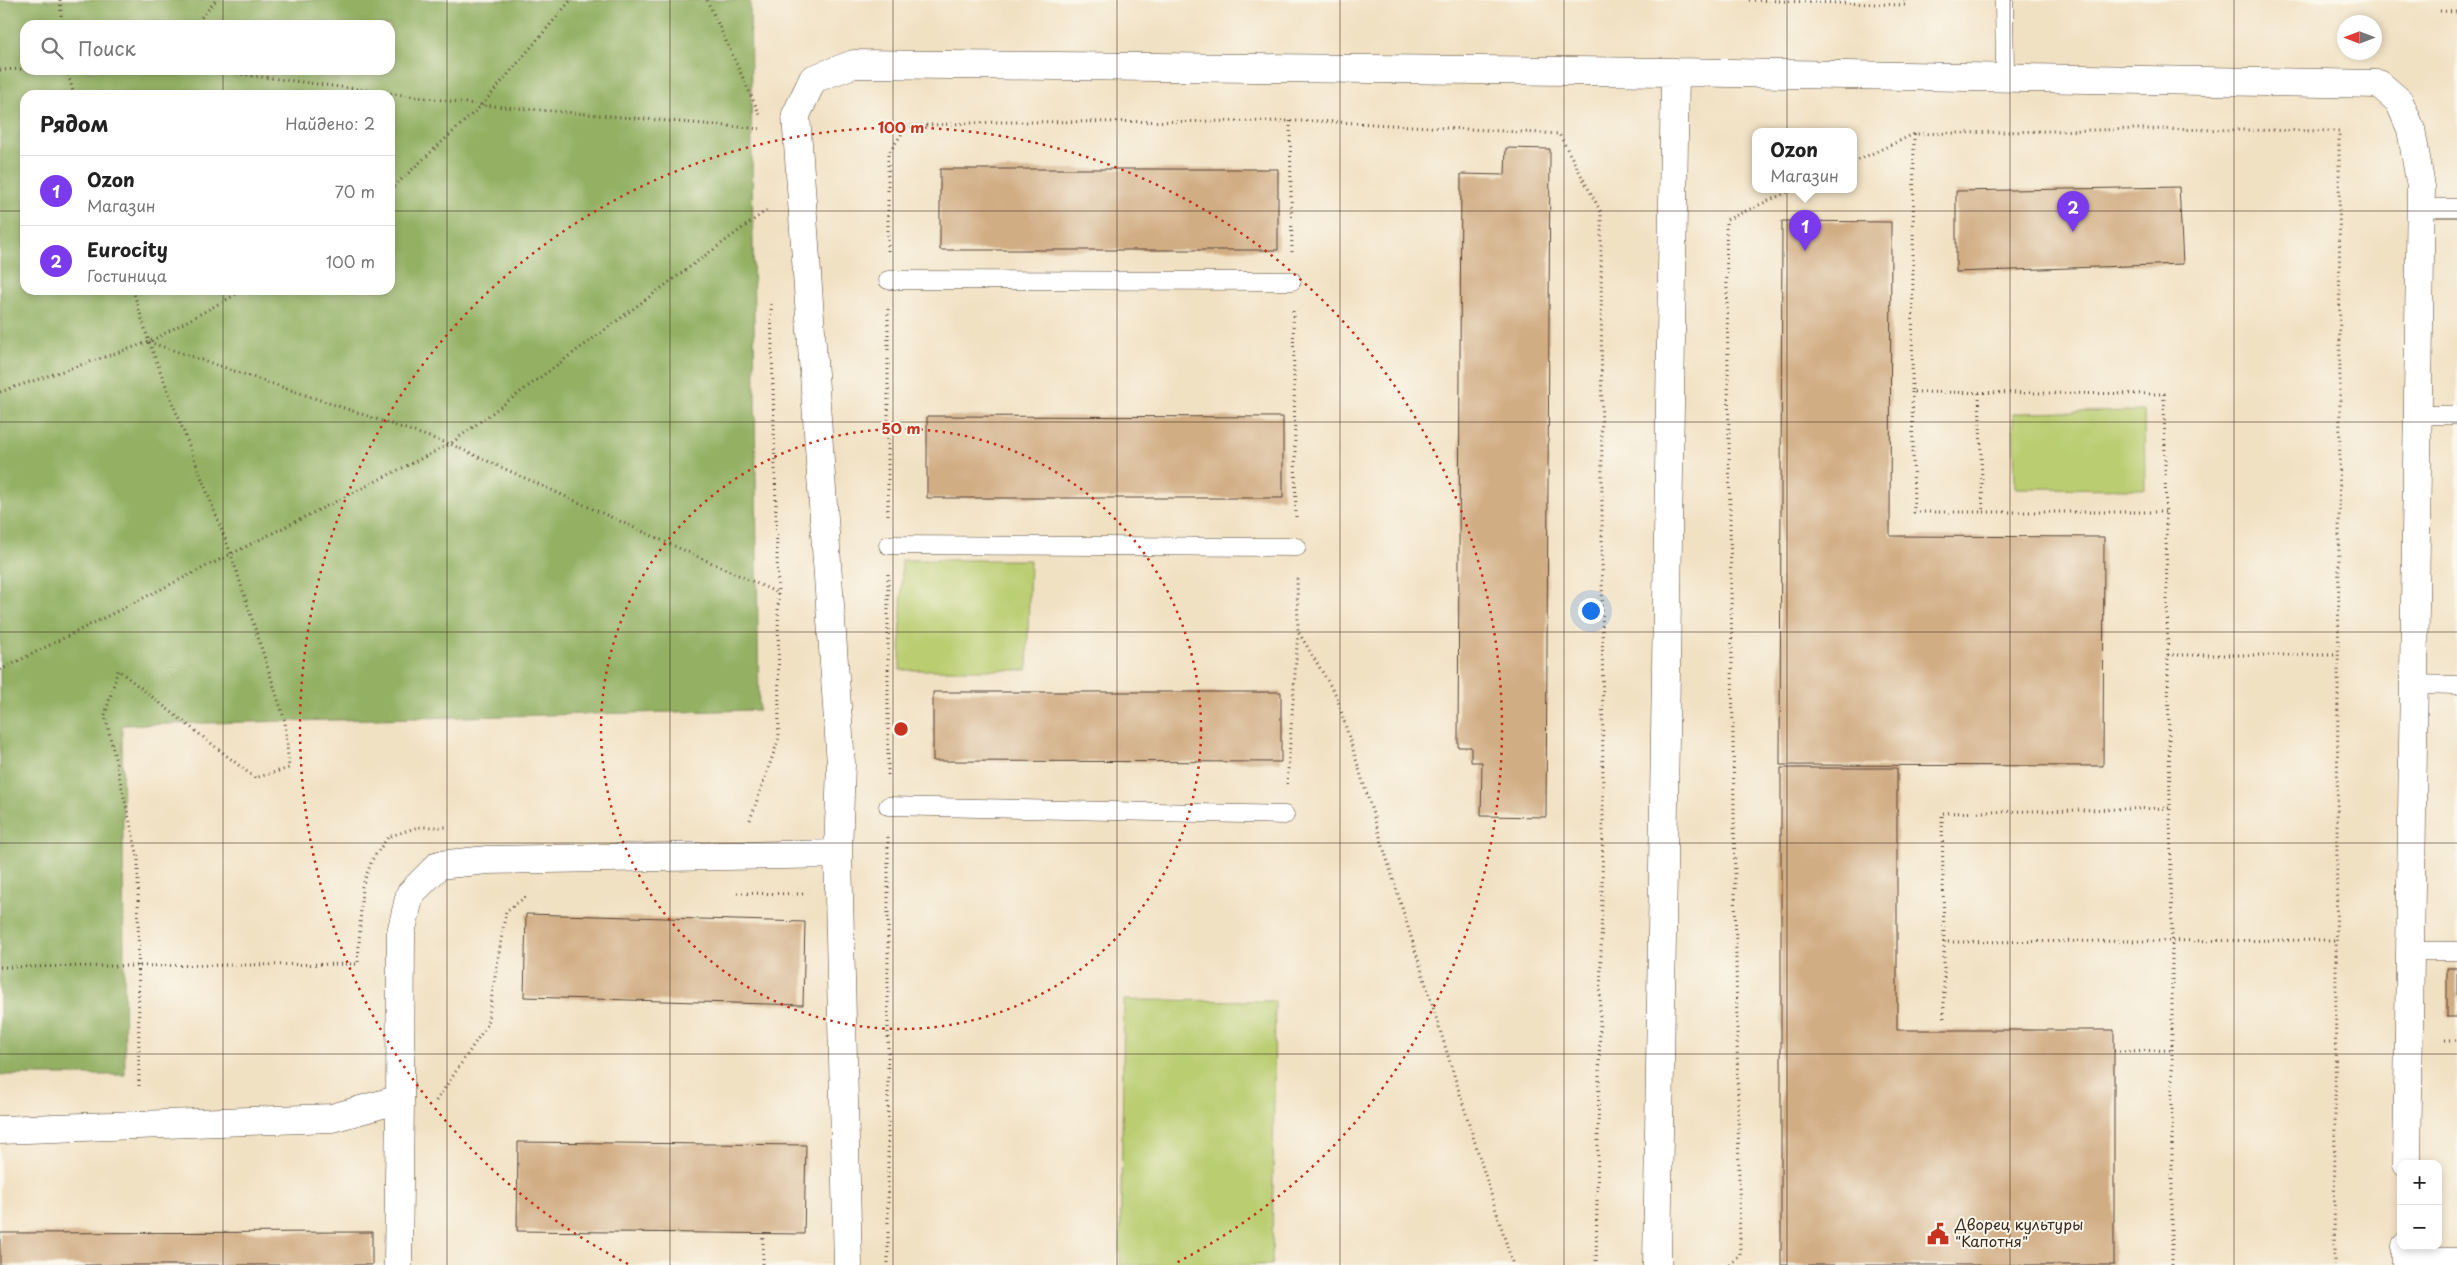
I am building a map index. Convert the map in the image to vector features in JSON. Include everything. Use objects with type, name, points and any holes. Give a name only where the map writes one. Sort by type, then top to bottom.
[{"type":"street","points":[[848,1265],[838,854],[841,764],[796,115],[813,79],[854,64],[1675,72],[2378,84],[2399,101],[2411,129],[2421,187],[2407,1160]]},
{"type":"street","points":[[1657,1265],[1675,72]]},
{"type":"street","points":[[398,1265],[401,933],[410,894],[439,865],[487,860],[838,854]]},
{"type":"street","points":[[0,1130],[332,1118],[400,1099]]},
{"type":"lane","points":[[2004,0],[2005,77]]},
{"type":"lane","points":[[2421,208],[2457,208]]},
{"type":"lane","points":[[888,280],[1292,281]]},
{"type":"lane","points":[[2419,415],[2457,415]]},
{"type":"lane","points":[[888,545],[1297,548]]},
{"type":"lane","points":[[2414,684],[2457,685]]},
{"type":"lane","points":[[888,806],[1285,815]]},
{"type":"lane","points":[[2410,951],[2457,951]]},
{"type":"lane","points":[[2406,1256],[2457,1257]]},
{"type":"path","points":[[60,0],[62,20]]},
{"type":"path","points":[[199,20],[216,0]]},
{"type":"path","points":[[395,185],[482,105],[571,0]]},
{"type":"path","points":[[395,94],[482,105],[767,130],[707,0]]},
{"type":"path","points":[[1749,0],[1905,5],[1905,0]]},
{"type":"path","points":[[2440,11],[2457,12]]},
{"type":"path","points":[[0,70],[20,69]]},
{"type":"path","points":[[68,75],[72,90]]},
{"type":"path","points":[[246,75],[364,90]]},
{"type":"path","points":[[1285,815],[1298,632],[1290,121]]},
{"type":"path","points":[[1857,161],[1914,134],[2138,129],[2339,131],[2340,403],[2334,1265]]},
{"type":"path","points":[[1914,134],[1912,392],[1914,512],[2166,512]]},
{"type":"path","points":[[1730,1265],[1740,1254],[1726,220],[1785,193]]},
{"type":"path","points":[[0,670],[450,444],[769,208],[769,218]]},
{"type":"path","points":[[135,295],[149,342],[231,554],[285,721],[289,768],[255,778],[118,670],[105,715],[138,857],[139,1089]]},
{"type":"path","points":[[0,392],[149,342],[235,295]]},
{"type":"path","points":[[740,820],[750,820],[779,738],[778,592],[771,297]]},
{"type":"path","points":[[149,342],[450,444],[778,592]]},
{"type":"path","points":[[1912,392],[2164,394],[2172,942],[2172,1265]]},
{"type":"path","points":[[1979,393],[1982,512]]},
{"type":"path","points":[[1298,632],[1336,695],[1513,1265]]},
{"type":"path","points":[[2168,655],[2338,655]]},
{"type":"path","points":[[1944,1018],[1942,813],[2170,808]]},
{"type":"path","points":[[0,967],[358,964],[362,887],[372,860],[388,837],[418,827],[448,826]]},
{"type":"path","points":[[432,1106],[487,1025],[506,911],[534,891]]},
{"type":"path","points":[[730,893],[809,894]]},
{"type":"path","points":[[1944,942],[2335,940]]},
{"type":"path","points":[[2114,1052],[2172,1050]]},
{"type":"path","points":[[763,1234],[763,1265]]},
{"type":"green space","points":[[0,0],[750,0],[759,710],[122,725],[125,1075],[0,1075]]},
{"type":"green space","points":[[2144,411],[2145,489],[2015,488],[2013,413]]},
{"type":"green space","points":[[902,560],[1030,560],[1027,670],[900,670]]},
{"type":"green space","points":[[1124,1000],[1275,1001],[1272,1265],[1120,1265]]},
{"type":"building","points":[[1506,148],[1550,149],[1546,817],[1481,816],[1482,762],[1471,762],[1471,747],[1458,747],[1461,174],[1505,175]]},
{"type":"building","points":[[940,169],[1278,169],[1278,250],[940,250]]},
{"type":"building","points":[[2179,187],[2183,264],[1956,272],[1956,191]]},
{"type":"building","points":[[1782,221],[1891,222],[1890,536],[2104,537],[2103,766],[1780,765]]},
{"type":"building","points":[[927,416],[1283,417],[1283,498],[927,498]]},
{"type":"building","points":[[933,692],[1281,692],[1281,762],[933,761]]},
{"type":"building","points":[[1781,768],[1897,768],[1897,1030],[2114,1030],[2114,1265],[1781,1265]]},
{"type":"building","points":[[526,914],[805,922],[803,1005],[524,997]]},
{"type":"building","points":[[2447,968],[2457,968],[2457,1017],[2447,1017]]},
{"type":"building","points":[[518,1142],[806,1145],[804,1234],[517,1231]]},
{"type":"building","points":[[372,1232],[372,1265],[0,1265],[0,1233]]},
{"type":"place","name":"Eurocity","points":[[2073,232]]},
{"type":"place","name":"Ozon","points":[[1805,251]]},
{"type":"place","name":"Дворец культуры \"Капотня\"","points":[[1938,1234]]}]
